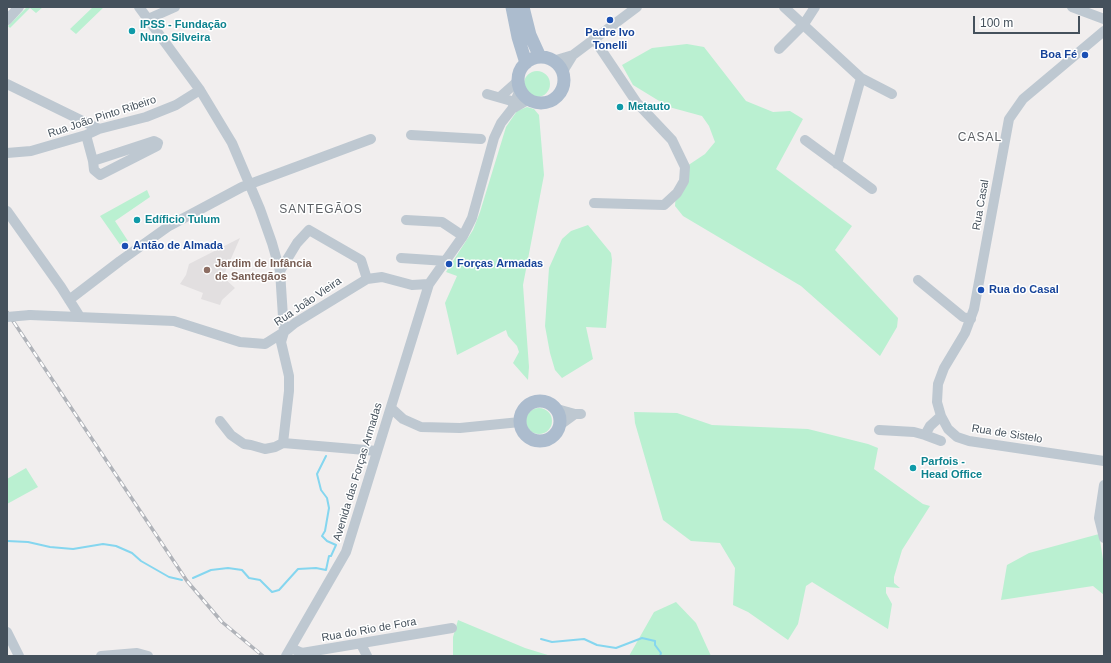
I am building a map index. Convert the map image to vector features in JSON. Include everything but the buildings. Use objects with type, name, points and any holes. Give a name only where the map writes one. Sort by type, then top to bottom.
[{"type":"main road","points":[[512,7],[518,37],[526,63]]},
{"type":"main road","points":[[523,7],[530,35],[540,57]]},
{"type":"main road","points":[[540,57],[553,61],[560,67],[563,74],[563,88],[553,100],[546,103],[531,101],[525,97],[519,85],[521,69],[526,63],[540,57]]},
{"type":"main road","points":[[536,401],[547,402],[557,409],[560,425],[554,436],[543,441],[536,441],[525,434],[520,422],[522,411],[526,406],[536,401]]},
{"type":"street","points":[[7,20],[19,7]]},
{"type":"street","points":[[139,7],[200,90],[232,143],[260,209],[280,271],[284,332],[281,342],[289,376],[289,391],[283,443]]},
{"type":"street","points":[[148,20],[175,7]]},
{"type":"street","points":[[553,61],[573,55],[637,7]]},
{"type":"street","points":[[784,7],[861,78],[892,94]]},
{"type":"street","points":[[779,49],[804,24],[815,7]]},
{"type":"street","points":[[1072,7],[1104,20]]},
{"type":"street","name":"Rua Casal","points":[[941,416],[937,402],[938,384],[944,368],[965,333],[971,319],[1009,119],[1024,99],[1104,31]]},
{"type":"street","points":[[594,39],[637,103],[672,140],[685,167],[684,181],[677,193],[664,205],[594,203]]},
{"type":"street","points":[[563,74],[573,55]]},
{"type":"street","points":[[837,164],[861,78]]},
{"type":"street","points":[[7,84],[99,128]]},
{"type":"street","points":[[500,97],[519,85]]},
{"type":"street","points":[[429,284],[463,236],[476,208],[494,138],[501,122],[513,106],[519,85]]},
{"type":"street","name":"Rua João Pinto Ribeiro","points":[[7,153],[31,151],[86,136],[99,128],[146,117],[176,105],[200,90]]},
{"type":"street","points":[[487,94],[500,97],[513,106]]},
{"type":"street","points":[[513,106],[526,101],[531,101]]},
{"type":"street","points":[[411,135],[481,138],[501,122]]},
{"type":"street","points":[[86,136],[94,170],[100,175],[157,146],[158,143],[154,141],[93,161]]},
{"type":"street","points":[[69,300],[169,226],[249,184],[371,138]]},
{"type":"street","points":[[481,138],[490,151]]},
{"type":"street","points":[[805,140],[872,189]]},
{"type":"street","points":[[7,211],[80,317]]},
{"type":"street","points":[[406,220],[442,222],[463,236]]},
{"type":"street","points":[[280,271],[297,243],[309,230],[361,260],[367,279]]},
{"type":"street","points":[[401,258],[446,261]]},
{"type":"street","name":"Rua João Vieira","points":[[7,317],[30,315],[174,320],[250,344],[266,344],[295,323],[367,279],[382,277],[419,286],[429,284]]},
{"type":"street","points":[[918,280],[958,313],[971,319]]},
{"type":"street","name":"Avenida das Forças Armadas","points":[[289,652],[346,552],[429,284]]},
{"type":"street","points":[[391,408],[403,419],[421,427],[460,428],[520,422]]},
{"type":"street","points":[[557,409],[578,414],[560,425]]},
{"type":"street","points":[[925,435],[930,426],[941,416]]},
{"type":"street","name":"Rua de Sistelo","points":[[941,416],[948,429],[957,437],[1104,461]]},
{"type":"street","points":[[220,421],[238,441],[244,444],[251,444],[265,450],[283,443],[377,451]]},
{"type":"street","points":[[879,430],[914,432],[941,441]]},
{"type":"street","points":[[1104,485],[1099,518],[1104,538]]},
{"type":"street","name":"Rua do Rio de Fora","points":[[289,652],[302,653],[452,628]]},
{"type":"street","points":[[7,632],[19,656]]},
{"type":"street","points":[[361,644],[367,656]]},
{"type":"street","points":[[101,656],[138,653],[148,656]]},
{"type":"shaded area","name":"Jardim de Infância de Santegãos","points":[[240,238],[223,277],[235,288],[222,300],[220,305],[201,299],[203,293],[180,284],[186,275],[189,264]]},
{"type":"green space","points":[[27,7],[43,7],[36,13],[30,8],[10,28],[8,26]]},
{"type":"green space","points":[[93,7],[104,7],[76,34],[70,29]]},
{"type":"green space","points":[[687,44],[704,47],[746,101],[773,112],[790,111],[803,119],[776,169],[852,226],[835,250],[898,318],[897,327],[880,356],[801,286],[683,216],[675,206],[676,190],[682,182],[681,170],[705,154],[715,142],[709,126],[702,116],[669,107],[633,85],[622,65],[652,48]]},
{"type":"green space","points":[[537,71],[546,75],[550,84],[546,93],[537,97],[528,93],[524,84],[528,75]]},
{"type":"green space","points":[[527,107],[534,109],[539,115],[544,175],[523,285],[529,367],[528,380],[513,363],[519,352],[517,346],[508,336],[506,330],[457,355],[445,303],[457,276],[446,272],[473,230],[506,127],[517,111]]},
{"type":"green space","points":[[147,190],[150,197],[115,221],[128,241],[121,246],[100,216]]},
{"type":"green space","points":[[588,225],[611,253],[612,260],[606,328],[586,327],[593,359],[562,378],[555,370],[545,326],[549,268],[562,239],[571,231]]},
{"type":"green space","points":[[539,408],[548,412],[552,421],[548,430],[539,434],[530,430],[526,421],[530,412]]},
{"type":"green space","points":[[634,412],[677,413],[712,425],[808,429],[868,444],[878,448],[874,469],[923,504],[930,506],[902,550],[894,577],[894,583],[900,588],[886,587],[886,593],[892,604],[888,629],[812,582],[806,586],[798,624],[788,640],[748,612],[733,605],[735,568],[720,543],[691,541],[663,520],[635,423]]},
{"type":"green space","points":[[26,468],[38,487],[7,504],[7,479]]},
{"type":"green space","points":[[1099,534],[1104,566],[1104,595],[1093,586],[1001,600],[1007,565],[1029,553]]},
{"type":"green space","points":[[676,602],[696,623],[711,656],[629,656],[654,612]]},
{"type":"green space","points":[[458,620],[525,648],[551,656],[453,656],[453,637]]},
{"type":"waterway","points":[[193,578],[211,570],[228,568],[242,570],[249,578],[260,580],[272,592],[279,590],[298,569],[316,568],[326,570],[329,556],[331,556],[336,545],[327,541],[322,536],[325,531],[329,508],[327,498],[321,490],[317,474],[326,456]]},
{"type":"waterway","points":[[7,541],[28,542],[50,547],[73,549],[103,544],[116,546],[132,553],[141,561],[169,577],[182,580]]},
{"type":"waterway","points":[[541,639],[552,642],[584,639],[597,645],[616,648],[642,638],[655,641],[655,645],[661,653],[660,656]]},
{"type":"railway","points":[[7,312],[187,581],[222,622],[263,656]]},
{"type":"place","name":"Padre Ivo Tonelli","points":[[610,20]]},
{"type":"place","name":"IPSS - Fundação Nuno Silveira","points":[[132,31]]},
{"type":"place","name":"Boa Fé","points":[[1085,55]]},
{"type":"place","name":"Metauto","points":[[620,107]]},
{"type":"place","name":"Edíficio Tulum","points":[[137,220]]},
{"type":"place","name":"Antão de Almada","points":[[125,246]]},
{"type":"place","name":"Forças Armadas","points":[[449,264]]},
{"type":"place","name":"Jardim de Infância de Santegãos","points":[[207,270]]},
{"type":"place","name":"Rua do Casal","points":[[981,290]]},
{"type":"place","name":"Parfois - Head Office","points":[[913,468]]},
{"type":"district","name":"CASAL","points":[[980,138]]},
{"type":"district","name":"SANTEGÃOS","points":[[321,210]]}]
